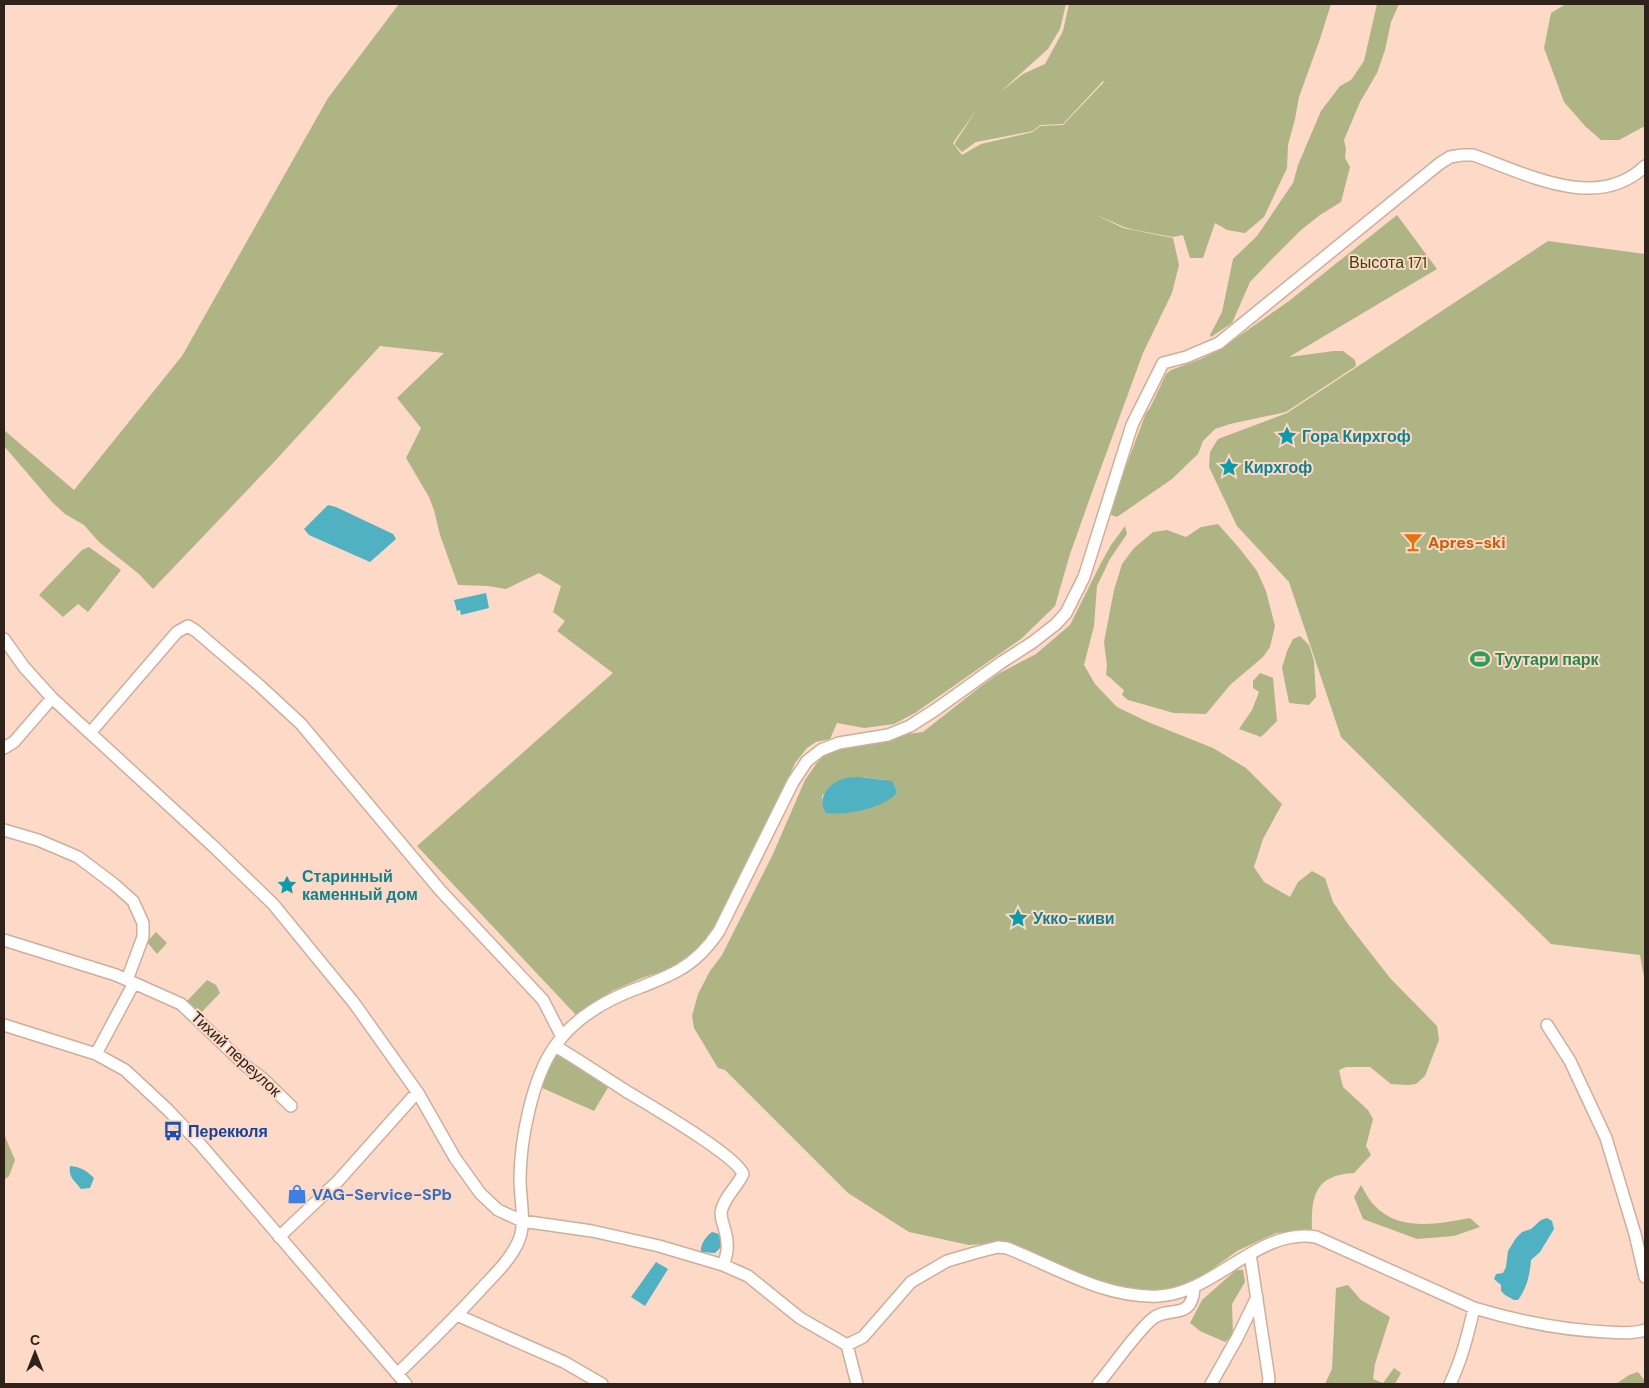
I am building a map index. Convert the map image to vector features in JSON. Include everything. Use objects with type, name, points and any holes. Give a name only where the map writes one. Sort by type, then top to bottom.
[{"type":"street","points":[[397,1374],[458,1315],[508,1260],[519,1239],[522,1221],[520,1166],[526,1129],[534,1089],[544,1065],[558,1041],[582,1017],[599,1006],[680,970],[700,954],[712,941],[719,931],[793,782],[814,754],[826,747],[839,743],[888,735],[910,726],[1046,634],[1066,613],[1084,577],[1132,425],[1163,363],[1204,350],[1230,336],[1262,307],[1411,185],[1450,157],[1472,155],[1536,179],[1573,188],[1615,185],[1631,178],[1645,166]]},
{"type":"street","points":[[90,733],[177,632],[188,626],[196,631],[301,724],[440,890],[543,1000],[558,1041],[699,1136],[732,1160],[741,1170],[743,1174],[724,1203],[721,1212],[728,1244],[728,1255],[723,1265]]},
{"type":"street","points":[[4,639],[24,667],[52,698],[213,846],[273,904],[354,1003],[418,1093],[455,1158],[480,1193],[498,1210],[522,1221],[592,1231],[659,1246],[723,1265],[748,1276],[800,1318],[847,1345],[857,1384]]},
{"type":"street","points":[[4,748],[14,742],[52,698]]},
{"type":"street","points":[[4,830],[38,840],[78,857],[133,901],[144,923],[143,937],[130,981],[96,1054]]},
{"type":"street","name":"Тихий переулок","points":[[4,940],[130,981],[181,1004],[291,1106]]},
{"type":"street","points":[[1547,1024],[1570,1061],[1606,1138],[1635,1234],[1645,1277]]},
{"type":"street","points":[[4,1026],[96,1054],[125,1070],[168,1110],[200,1145],[406,1384]]},
{"type":"street","points":[[279,1237],[338,1181],[418,1093]]},
{"type":"street","points":[[847,1345],[863,1337],[911,1282],[947,1261],[998,1247],[1007,1248],[1118,1293],[1160,1296],[1194,1288],[1250,1254],[1281,1240],[1304,1235],[1316,1237],[1474,1308],[1537,1324],[1588,1331],[1619,1333],[1641,1332],[1645,1330]]},
{"type":"street","points":[[1250,1254],[1268,1382]]},
{"type":"street","points":[[1098,1384],[1153,1318],[1161,1314],[1178,1312],[1189,1306],[1194,1288]]},
{"type":"street","points":[[1211,1384],[1256,1297]]},
{"type":"street","points":[[1450,1384],[1458,1368],[1467,1341],[1474,1308]]},
{"type":"street","points":[[458,1315],[564,1362],[602,1384]]},
{"type":"green space","points":[[399,4],[1066,4],[1060,29],[1048,49],[999,93],[1023,74],[1045,64],[1063,31],[1069,4],[1331,4],[1299,97],[1288,145],[1287,168],[1264,217],[1245,233],[1227,230],[1215,223],[1203,258],[1190,258],[1183,235],[1173,237],[1135,230],[1094,214],[1123,228],[1173,238],[1179,265],[1172,293],[1143,353],[1091,495],[1070,554],[1055,606],[1021,639],[915,713],[894,724],[864,728],[837,723],[830,739],[816,742],[807,748],[795,763],[775,809],[714,929],[700,947],[669,969],[612,991],[576,1015],[417,846],[613,673],[557,631],[565,621],[553,612],[561,586],[539,573],[506,589],[458,585],[429,497],[406,458],[421,428],[397,398],[444,353],[380,346],[275,461],[153,589],[139,574],[99,542],[84,525],[65,514],[52,502],[4,446],[4,430],[74,490],[182,356],[328,98]],"holes":[[[1104,82],[1063,125],[1040,126],[1033,132],[981,144],[962,155],[953,143],[977,109],[955,143],[962,152],[976,142],[1033,131],[1040,125],[1063,124]]]},
{"type":"green space","points":[[1377,4],[1399,4],[1391,22],[1385,50],[1377,73],[1360,102],[1344,140],[1345,158],[1350,167],[1341,202],[1301,230],[1272,259],[1250,282],[1232,323],[1211,337],[1210,335],[1222,312],[1233,259],[1257,236],[1293,183],[1298,165],[1321,111],[1340,86],[1351,80],[1364,61]]},
{"type":"green space","points":[[1566,4],[1645,4],[1645,126],[1619,140],[1601,140],[1585,126],[1564,102],[1544,48],[1551,13]]},
{"type":"green space","name":"Высота 171","points":[[1397,215],[1437,269],[1289,357],[1343,351],[1355,360],[1356,366],[1286,412],[1215,429],[1203,441],[1198,454],[1172,479],[1117,517],[1108,514],[1146,413],[1166,374],[1171,370],[1219,350],[1289,301]]},
{"type":"green space","name":"Туутари парк","points":[[1548,241],[1645,254],[1645,983],[1640,955],[1551,944],[1341,737],[1289,582],[1237,526],[1209,467],[1210,452],[1218,439],[1287,413]]},
{"type":"green space","points":[[1218,524],[1257,571],[1266,591],[1275,626],[1270,647],[1263,657],[1230,685],[1206,714],[1174,713],[1128,700],[1122,695],[1124,690],[1106,675],[1107,666],[1104,642],[1114,590],[1122,564],[1134,548],[1153,532],[1167,530],[1186,537],[1201,527]]},
{"type":"green space","points":[[1125,526],[1127,534],[1110,559],[1097,586],[1094,626],[1084,665],[1095,684],[1117,707],[1148,722],[1213,748],[1246,768],[1282,804],[1263,839],[1254,867],[1264,882],[1290,897],[1298,882],[1312,871],[1325,878],[1333,902],[1348,924],[1390,978],[1437,1026],[1439,1040],[1425,1076],[1416,1084],[1391,1084],[1370,1067],[1346,1067],[1339,1070],[1343,1087],[1368,1110],[1373,1119],[1366,1146],[1371,1155],[1354,1173],[1330,1178],[1322,1184],[1314,1199],[1312,1234],[1297,1231],[1276,1233],[1237,1251],[1197,1280],[1180,1288],[1154,1291],[1112,1285],[995,1243],[969,1245],[909,1232],[848,1193],[725,1070],[718,1068],[694,1028],[692,1016],[698,994],[710,971],[722,955],[773,854],[805,780],[823,756],[834,751],[923,732],[998,674],[1036,654],[1070,625],[1111,545]],"holes":[[[860,777],[886,780],[863,809],[853,812],[822,802],[822,796],[828,789]]]},
{"type":"green space","points":[[89,547],[121,570],[88,612],[78,604],[63,617],[39,595],[82,550]]},
{"type":"green space","points":[[1300,636],[1309,645],[1314,661],[1316,697],[1309,705],[1289,703],[1282,668],[1293,639]]},
{"type":"green space","points":[[1260,673],[1273,678],[1277,721],[1261,737],[1239,729],[1252,710],[1259,692],[1253,688],[1253,681]]},
{"type":"green space","points":[[156,932],[167,943],[157,954],[147,942]]},
{"type":"green space","points":[[207,980],[216,985],[220,993],[200,1014],[187,1001]]},
{"type":"green space","points":[[556,1055],[609,1086],[594,1111],[540,1087]]},
{"type":"green space","points":[[4,1134],[15,1160],[9,1176],[4,1180]]},
{"type":"green space","points":[[1361,1185],[1374,1205],[1384,1214],[1395,1219],[1407,1223],[1432,1224],[1470,1218],[1480,1227],[1454,1236],[1417,1239],[1363,1219],[1354,1197]]},
{"type":"green space","points":[[1236,1270],[1243,1270],[1245,1282],[1232,1304],[1233,1335],[1225,1342],[1200,1331],[1190,1323],[1202,1300]]},
{"type":"green space","points":[[1348,1285],[1361,1300],[1390,1317],[1375,1364],[1373,1379],[1383,1383],[1394,1368],[1401,1373],[1395,1384],[1325,1384],[1332,1369],[1336,1288]]},
{"type":"green space","points":[[1638,1372],[1645,1381],[1645,1384],[1616,1384],[1629,1375]]},
{"type":"water","points":[[328,505],[393,534],[396,539],[370,562],[309,535],[304,529]]},
{"type":"water","points":[[486,593],[489,608],[461,615],[460,610],[457,611],[454,600]]},
{"type":"water","points":[[850,777],[892,781],[897,792],[892,798],[864,810],[834,814],[826,813],[822,801],[830,786],[835,782]]},
{"type":"water","points":[[70,1166],[83,1169],[94,1178],[90,1188],[81,1189],[71,1176]]},
{"type":"water","points":[[1547,1218],[1552,1221],[1554,1229],[1540,1252],[1531,1260],[1526,1286],[1518,1300],[1514,1300],[1501,1291],[1501,1285],[1494,1279],[1496,1274],[1503,1273],[1506,1267],[1508,1251],[1516,1238],[1522,1232],[1531,1229],[1541,1220]]},
{"type":"water","points":[[712,1232],[721,1236],[724,1244],[715,1253],[701,1252],[701,1246]]},
{"type":"water","points":[[656,1262],[668,1269],[645,1306],[631,1297]]},
{"type":"place","name":"Гора Кирхгоф","points":[[1287,436]]},
{"type":"place","name":"Кирхгоф","points":[[1229,467]]},
{"type":"place","name":"Apres-ski","points":[[1413,542]]},
{"type":"place","name":"Туутари парк","points":[[1480,659]]},
{"type":"place","name":"Старинный каменный дом","points":[[287,885]]},
{"type":"place","name":"Укко-киви","points":[[1018,918]]},
{"type":"place","name":"Перекюля","points":[[173,1131]]},
{"type":"place","name":"VAG-Service-SPb","points":[[297,1194]]}]
